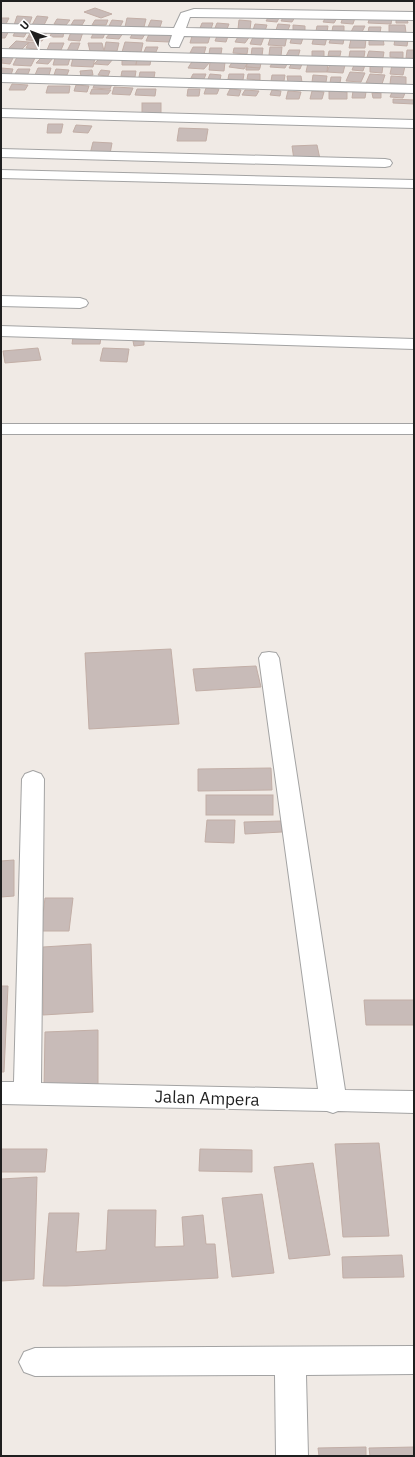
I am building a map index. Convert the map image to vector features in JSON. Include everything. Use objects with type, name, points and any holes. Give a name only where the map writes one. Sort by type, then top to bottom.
[{"type":"street","points":[[164,88],[171,57],[185,15],[194,13],[414,16]]},
{"type":"street","points":[[1,28],[414,37]]},
{"type":"street","points":[[1,53],[414,64]]},
{"type":"street","points":[[1,78],[164,88],[414,89]]},
{"type":"street","points":[[1,113],[414,124]]},
{"type":"street","points":[[1,153],[385,163]]},
{"type":"street","points":[[1,174],[414,184]]},
{"type":"street","points":[[1,301],[80,303]]},
{"type":"street","points":[[1,331],[414,344]]},
{"type":"street","points":[[1,429],[414,428]]},
{"type":"street","points":[[269,658],[334,1102]]},
{"type":"street","points":[[14,1093],[33,779]]},
{"type":"street","name":"Jalan Ampera","points":[[14,1093],[334,1102],[414,1102]]},
{"type":"street","points":[[35,1362],[414,1360]]},
{"type":"street","points":[[290,1361],[292,1456]]},
{"type":"building","points":[[95,8],[112,14],[101,18],[84,12]]},
{"type":"building","points":[[17,16],[32,17],[29,25],[14,25]]},
{"type":"building","points":[[37,16],[48,17],[44,25],[32,25]]},
{"type":"building","points":[[269,16],[280,16],[277,22],[266,21]]},
{"type":"building","points":[[284,16],[295,17],[292,22],[281,21]]},
{"type":"building","points":[[326,17],[337,18],[334,23],[323,22]]},
{"type":"building","points":[[343,17],[355,18],[353,24],[341,23]]},
{"type":"building","points":[[370,17],[392,18],[391,24],[368,23]]},
{"type":"building","points":[[1,18],[9,18],[6,24],[1,24]]},
{"type":"building","points":[[127,18],[146,19],[144,27],[125,27]]},
{"type":"building","points":[[57,19],[70,20],[66,25],[54,24]]},
{"type":"building","points":[[396,19],[407,19],[408,23],[396,23]]},
{"type":"building","points":[[74,20],[85,20],[82,25],[71,25]]},
{"type":"building","points":[[95,20],[108,20],[106,25],[92,25]]},
{"type":"building","points":[[112,20],[123,21],[120,27],[109,26]]},
{"type":"building","points":[[151,20],[162,21],[160,27],[148,27]]},
{"type":"building","points":[[239,20],[251,21],[250,30],[238,29]]},
{"type":"building","points":[[202,23],[213,23],[211,29],[200,28]]},
{"type":"building","points":[[217,23],[229,24],[227,29],[215,28]]},
{"type":"building","points":[[255,24],[267,25],[265,31],[253,30]]},
{"type":"building","points":[[278,24],[290,25],[288,30],[276,30]]},
{"type":"building","points":[[293,25],[305,26],[305,30],[293,30]]},
{"type":"building","points":[[389,25],[405,25],[406,33],[389,33]]},
{"type":"building","points":[[317,26],[328,26],[327,32],[316,31]]},
{"type":"building","points":[[333,26],[344,26],[344,31],[332,31]]},
{"type":"building","points":[[354,26],[365,26],[362,32],[351,32]]},
{"type":"building","points":[[369,27],[381,27],[380,33],[368,32]]},
{"type":"building","points":[[1,29],[10,29],[5,38],[1,38]]},
{"type":"building","points":[[16,30],[28,30],[24,37],[13,36]]},
{"type":"building","points":[[31,31],[47,32],[44,38],[28,37]]},
{"type":"building","points":[[52,31],[64,31],[63,37],[50,37]]},
{"type":"building","points":[[71,32],[83,32],[80,41],[68,40]]},
{"type":"building","points":[[94,32],[105,33],[103,38],[91,38]]},
{"type":"building","points":[[110,33],[123,33],[119,39],[106,38]]},
{"type":"building","points":[[133,33],[145,34],[142,39],[130,38]]},
{"type":"building","points":[[149,34],[172,35],[169,42],[146,41]]},
{"type":"building","points":[[239,35],[250,36],[245,43],[235,42]]},
{"type":"building","points":[[192,36],[210,36],[208,43],[190,43]]},
{"type":"building","points":[[217,36],[228,36],[226,42],[215,41]]},
{"type":"building","points":[[271,36],[287,36],[285,46],[268,45]]},
{"type":"building","points":[[28,37],[44,38],[42,41],[26,40]]},
{"type":"building","points":[[253,37],[264,37],[261,45],[250,44]]},
{"type":"building","points":[[292,37],[303,38],[301,44],[290,43]]},
{"type":"building","points":[[314,37],[327,37],[325,45],[312,44]]},
{"type":"building","points":[[331,38],[344,39],[343,44],[329,43]]},
{"type":"building","points":[[369,38],[383,38],[384,45],[369,45]]},
{"type":"building","points":[[351,39],[366,39],[365,48],[349,48]]},
{"type":"building","points":[[395,39],[408,40],[407,46],[394,45]]},
{"type":"building","points":[[16,41],[29,42],[22,49],[9,48]]},
{"type":"building","points":[[29,42],[40,42],[37,49],[26,48]]},
{"type":"building","points":[[106,42],[119,43],[117,51],[104,51]]},
{"type":"building","points":[[125,42],[143,43],[141,52],[122,52]]},
{"type":"building","points":[[50,43],[64,43],[61,50],[47,50]]},
{"type":"building","points":[[71,43],[80,43],[77,51],[67,51]]},
{"type":"building","points":[[88,43],[102,43],[104,51],[90,51]]},
{"type":"building","points":[[146,47],[158,47],[156,52],[144,52]]},
{"type":"building","points":[[193,47],[206,47],[204,54],[190,53]]},
{"type":"building","points":[[270,47],[282,47],[281,56],[269,55]]},
{"type":"building","points":[[210,48],[222,48],[221,54],[209,54]]},
{"type":"building","points":[[234,48],[248,48],[247,54],[233,53]]},
{"type":"building","points":[[252,48],[263,48],[262,56],[251,56]]},
{"type":"building","points":[[289,50],[300,50],[298,57],[286,56]]},
{"type":"building","points":[[407,50],[414,50],[414,58],[406,58]]},
{"type":"building","points":[[312,51],[324,51],[324,58],[312,57]]},
{"type":"building","points":[[329,51],[341,51],[340,56],[328,56]]},
{"type":"building","points":[[350,51],[365,51],[364,57],[349,57]]},
{"type":"building","points":[[369,51],[384,52],[383,58],[367,57]]},
{"type":"building","points":[[390,52],[403,52],[403,58],[390,57]]},
{"type":"building","points":[[4,55],[14,56],[10,64],[1,63]]},
{"type":"building","points":[[17,57],[35,58],[31,66],[13,65]]},
{"type":"building","points":[[42,57],[53,58],[48,64],[36,63]]},
{"type":"building","points":[[55,58],[70,58],[68,65],[53,65]]},
{"type":"building","points":[[73,58],[95,58],[93,67],[71,66]]},
{"type":"building","points":[[100,58],[113,59],[108,65],[94,64]]},
{"type":"building","points":[[122,59],[137,59],[136,65],[122,65]]},
{"type":"building","points":[[137,59],[151,59],[150,65],[136,65]]},
{"type":"building","points":[[193,60],[210,62],[204,69],[188,68]]},
{"type":"building","points":[[233,61],[248,62],[244,69],[229,67]]},
{"type":"building","points":[[210,62],[225,62],[224,71],[209,70]]},
{"type":"building","points":[[248,62],[261,63],[260,68],[246,67]]},
{"type":"building","points":[[272,63],[287,64],[285,68],[270,67]]},
{"type":"building","points":[[292,63],[302,64],[300,69],[289,68]]},
{"type":"building","points":[[308,63],[328,63],[327,72],[306,72]]},
{"type":"building","points":[[330,64],[345,65],[343,73],[327,72]]},
{"type":"building","points":[[354,65],[365,65],[363,71],[352,70]]},
{"type":"building","points":[[370,65],[383,65],[382,73],[370,72]]},
{"type":"building","points":[[392,65],[405,66],[403,75],[390,74]]},
{"type":"building","points":[[246,67],[260,68],[259,70],[246,70]]},
{"type":"building","points":[[1,68],[13,69],[11,75],[1,74]]},
{"type":"building","points":[[38,68],[51,68],[49,75],[35,75]]},
{"type":"building","points":[[18,69],[30,69],[28,74],[15,74]]},
{"type":"building","points":[[56,69],[69,70],[67,75],[54,75]]},
{"type":"building","points":[[92,70],[93,75],[81,76],[80,71]]},
{"type":"building","points":[[101,70],[110,71],[108,76],[98,75]]},
{"type":"building","points":[[122,71],[136,71],[135,77],[121,76]]},
{"type":"building","points":[[140,72],[155,72],[154,78],[139,77]]},
{"type":"building","points":[[350,72],[365,73],[361,82],[346,81]]},
{"type":"building","points":[[193,74],[206,74],[204,79],[191,78]]},
{"type":"building","points":[[210,74],[221,75],[220,80],[208,79]]},
{"type":"building","points":[[229,74],[244,74],[243,80],[228,79]]},
{"type":"building","points":[[248,74],[260,74],[260,80],[247,79]]},
{"type":"building","points":[[370,74],[385,75],[382,84],[366,83]]},
{"type":"building","points":[[272,75],[285,75],[284,81],[271,81]]},
{"type":"building","points":[[313,75],[327,76],[326,82],[312,82]]},
{"type":"building","points":[[287,76],[301,76],[302,82],[288,82]]},
{"type":"building","points":[[391,76],[406,77],[406,85],[390,84]]},
{"type":"building","points":[[331,77],[341,77],[340,83],[330,83]]},
{"type":"building","points":[[95,83],[112,84],[110,89],[93,88]]},
{"type":"building","points":[[12,84],[28,85],[25,90],[9,90]]},
{"type":"building","points":[[76,85],[89,86],[87,92],[74,91]]},
{"type":"building","points":[[48,86],[70,86],[69,93],[46,93]]},
{"type":"building","points":[[114,87],[133,88],[130,95],[112,94]]},
{"type":"building","points":[[206,88],[219,89],[217,94],[204,94]]},
{"type":"building","points":[[92,89],[111,90],[108,94],[90,94]]},
{"type":"building","points":[[137,89],[156,89],[155,96],[135,95]]},
{"type":"building","points":[[188,89],[200,89],[199,96],[187,96]]},
{"type":"building","points":[[230,89],[241,90],[239,96],[227,95]]},
{"type":"building","points":[[245,90],[259,91],[256,96],[242,95]]},
{"type":"building","points":[[272,90],[281,91],[280,96],[270,95]]},
{"type":"building","points":[[288,91],[301,92],[299,99],[286,99]]},
{"type":"building","points":[[312,91],[324,92],[322,99],[310,99]]},
{"type":"building","points":[[329,91],[347,92],[347,99],[329,99]]},
{"type":"building","points":[[353,91],[366,92],[365,98],[352,98]]},
{"type":"building","points":[[392,92],[405,93],[403,98],[390,97]]},
{"type":"building","points":[[372,93],[381,93],[381,98],[373,98]]},
{"type":"building","points":[[393,99],[414,100],[414,104],[393,103]]},
{"type":"building","points":[[142,103],[161,103],[161,114],[142,114]]},
{"type":"building","points":[[48,124],[63,124],[61,133],[47,133]]},
{"type":"building","points":[[76,125],[92,126],[88,133],[73,132]]},
{"type":"building","points":[[179,128],[208,129],[206,141],[177,141]]},
{"type":"building","points":[[93,142],[112,143],[110,154],[90,154]]},
{"type":"building","points":[[317,145],[320,159],[294,160],[292,146]]},
{"type":"building","points":[[73,337],[101,337],[100,344],[72,344]]},
{"type":"building","points":[[133,341],[144,341],[144,345],[134,346]]},
{"type":"building","points":[[38,348],[41,360],[5,363],[3,351]]},
{"type":"building","points":[[103,348],[129,349],[127,362],[100,361]]},
{"type":"building","points":[[171,649],[179,724],[89,729],[85,653]]},
{"type":"building","points":[[256,666],[261,687],[196,691],[193,669]]},
{"type":"building","points":[[271,768],[272,790],[198,791],[198,769]]},
{"type":"building","points":[[206,795],[273,795],[273,815],[206,815]]},
{"type":"building","points":[[207,820],[235,820],[234,843],[205,842]]},
{"type":"building","points":[[281,821],[282,832],[245,834],[244,822]]},
{"type":"building","points":[[14,860],[14,896],[1,897],[1,861]]},
{"type":"building","points":[[45,898],[73,898],[69,931],[41,931]]},
{"type":"building","points":[[91,944],[93,1012],[43,1015],[43,947]]},
{"type":"building","points":[[1,986],[8,986],[4,1072],[1,1072]]},
{"type":"building","points":[[364,1000],[414,1000],[414,1025],[366,1025]]},
{"type":"building","points":[[98,1030],[98,1088],[44,1090],[45,1032]]},
{"type":"building","points":[[379,1143],[389,1236],[343,1237],[335,1144]]},
{"type":"building","points":[[1,1149],[47,1149],[45,1172],[1,1172]]},
{"type":"building","points":[[200,1149],[252,1150],[252,1172],[199,1171]]},
{"type":"building","points":[[313,1163],[330,1255],[289,1259],[274,1167]]},
{"type":"building","points":[[37,1177],[34,1279],[1,1281],[1,1179]]},
{"type":"building","points":[[262,1194],[274,1273],[232,1277],[222,1198]]},
{"type":"building","points":[[108,1210],[156,1210],[155,1247],[184,1246],[182,1217],[203,1215],[206,1244],[215,1244],[218,1278],[43,1286],[49,1213],[79,1213],[76,1252],[106,1250]]},
{"type":"building","points":[[402,1255],[404,1277],[343,1278],[342,1257]]},
{"type":"building","points":[[366,1447],[366,1456],[319,1456],[318,1448]]},
{"type":"building","points":[[414,1447],[414,1456],[370,1456],[369,1448]]}]
